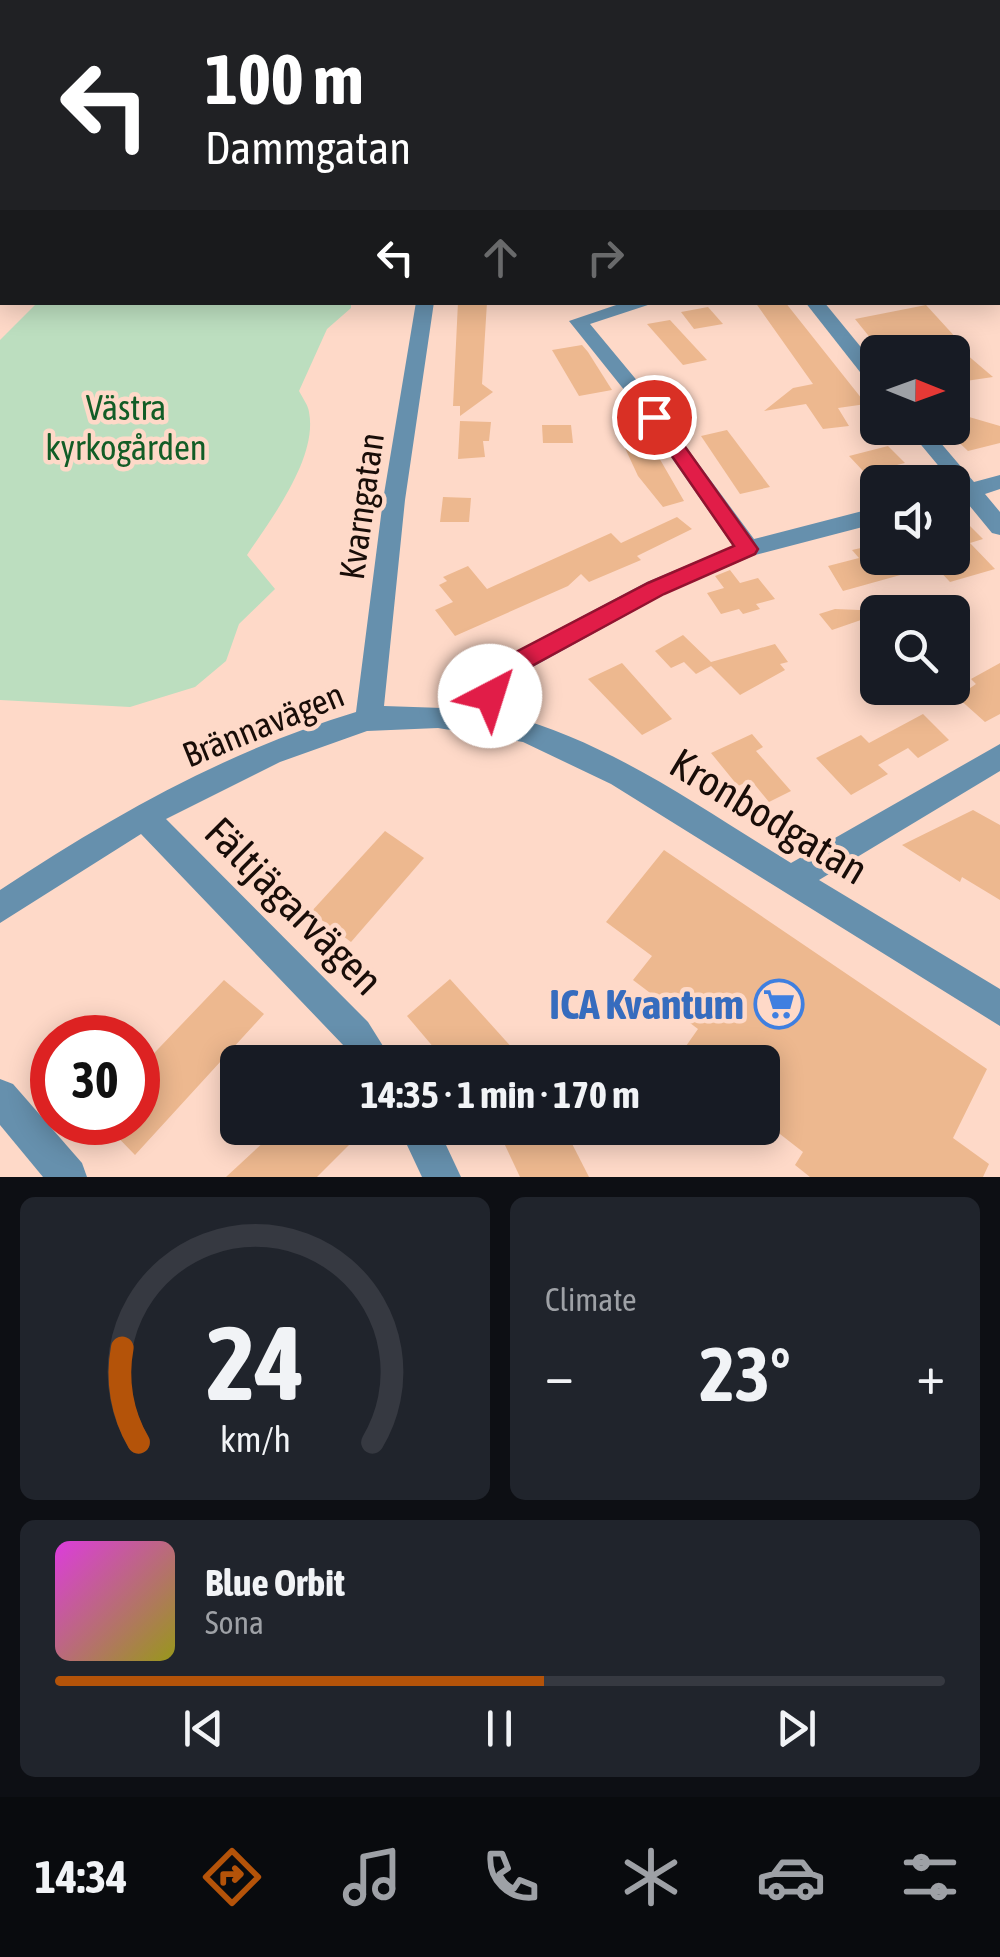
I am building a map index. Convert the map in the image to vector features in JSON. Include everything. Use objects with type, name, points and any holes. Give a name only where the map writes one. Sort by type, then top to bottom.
[{"type":"street","name":"Kvarngatan","points":[[369,720],[394,500],[425,305]]},
{"type":"street","points":[[634,305],[578,321],[632,386],[748,549]]},
{"type":"street","points":[[816,305],[860,360]]},
{"type":"street","points":[[970,491],[1000,482]]},
{"type":"street","points":[[970,500],[1000,527]]},
{"type":"street","points":[[481,721],[500,672],[656,588],[748,549],[860,520]]},
{"type":"street","name":"Brännavägen","points":[[0,908],[144,817],[283,750],[369,720],[423,715],[481,721]]},
{"type":"street","name":"Kronbodgatan","points":[[481,721],[529,732],[621,775],[1000,1010]]},
{"type":"street","points":[[793,879],[1000,756]]},
{"type":"street","name":"Fältjägarvägen","points":[[144,817],[363,1045]]},
{"type":"street","points":[[0,1097],[68,1177]]},
{"type":"street","points":[[426,1145],[442,1177]]},
{"type":"green space","name":"Västra kyrkogården","points":[[35,305],[351,305],[327,329],[299,391],[308,409],[310,430],[300,468],[247,555],[275,589],[239,624],[226,661],[195,687],[130,707],[0,700],[0,340]]},
{"type":"building","points":[[458,305],[487,305],[482,384],[493,392],[460,416],[460,406],[453,406]]},
{"type":"building","points":[[757,305],[787,305],[860,396],[860,405],[838,408],[849,426],[823,429],[806,404],[764,411],[793,388],[813,384]]},
{"type":"building","points":[[926,305],[953,335],[868,335],[855,319]]},
{"type":"building","points":[[708,307],[723,324],[694,329],[681,312]]},
{"type":"building","points":[[670,320],[707,360],[683,365],[647,324]]},
{"type":"building","points":[[582,345],[612,390],[579,396],[552,350]]},
{"type":"building","points":[[970,357],[993,377],[970,380]]},
{"type":"building","points":[[970,417],[1000,426],[1000,443],[968,451],[962,445],[970,445]]},
{"type":"building","points":[[460,421],[491,422],[489,441],[483,441],[485,457],[458,459]]},
{"type":"building","points":[[542,425],[571,425],[573,443],[543,443]]},
{"type":"building","points":[[727,430],[770,487],[740,494],[701,436]]},
{"type":"building","points":[[644,445],[651,457],[658,456],[684,501],[663,507],[638,476],[625,448]]},
{"type":"building","points":[[888,446],[905,463],[860,468],[849,456]]},
{"type":"building","points":[[443,497],[471,498],[469,522],[440,522]]},
{"type":"building","points":[[677,517],[692,529],[637,556],[641,560],[589,582],[581,574],[568,586],[455,636],[435,610],[453,602],[439,585],[447,581],[443,577],[468,566],[487,589],[611,533],[621,543]]},
{"type":"building","points":[[970,526],[983,539],[970,543]]},
{"type":"building","points":[[970,543],[995,569],[950,582],[943,575],[970,575]]},
{"type":"building","points":[[860,548],[860,575],[900,575],[843,591],[828,566],[859,558],[852,550]]},
{"type":"building","points":[[730,570],[740,583],[758,578],[775,599],[756,604],[760,609],[743,614],[739,609],[721,614],[707,593],[724,588],[715,576]]},
{"type":"building","points":[[835,609],[860,610],[860,620],[832,630],[819,614]]},
{"type":"building","points":[[683,635],[711,662],[775,644],[788,662],[780,664],[785,670],[740,695],[711,666],[696,674],[684,662],[671,668],[655,651]]},
{"type":"building","points":[[622,663],[672,719],[642,735],[588,679]]},
{"type":"building","points":[[1000,663],[1000,714],[985,722],[966,705],[970,705],[970,688],[976,684],[971,679]]},
{"type":"building","points":[[923,714],[949,740],[918,758],[908,748],[878,765],[888,774],[851,795],[816,758],[861,735],[869,743]]},
{"type":"building","points":[[752,734],[763,747],[756,751],[791,791],[769,802],[751,780],[738,786],[711,753]]},
{"type":"building","points":[[973,810],[1000,825],[1000,900],[962,877],[960,882],[902,845]]},
{"type":"building","points":[[385,831],[424,858],[351,942],[311,912]]},
{"type":"building","name":"ICA Kvantum","points":[[664,850],[987,1069],[953,1138],[989,1164],[983,1177],[810,1177],[795,1165],[803,1152],[780,1134],[780,1045],[687,1045],[698,1029],[633,980],[652,956],[606,922]]},
{"type":"building","points":[[450,979],[510,1045],[432,1045],[407,1016]]},
{"type":"building","points":[[224,980],[264,1014],[236,1045],[220,1045],[220,1062],[160,1128],[160,1047]]},
{"type":"building","points":[[125,1145],[144,1145],[135,1155]]},
{"type":"building","points":[[261,1145],[349,1145],[317,1177],[226,1177]]},
{"type":"building","points":[[505,1145],[573,1145],[589,1177],[520,1177]]},
{"type":"place","name":"ICA Kvantum","points":[[779,1004]]},
{"type":"route","points":[[490,696],[500,672],[656,588],[748,549],[654,417]]}]
